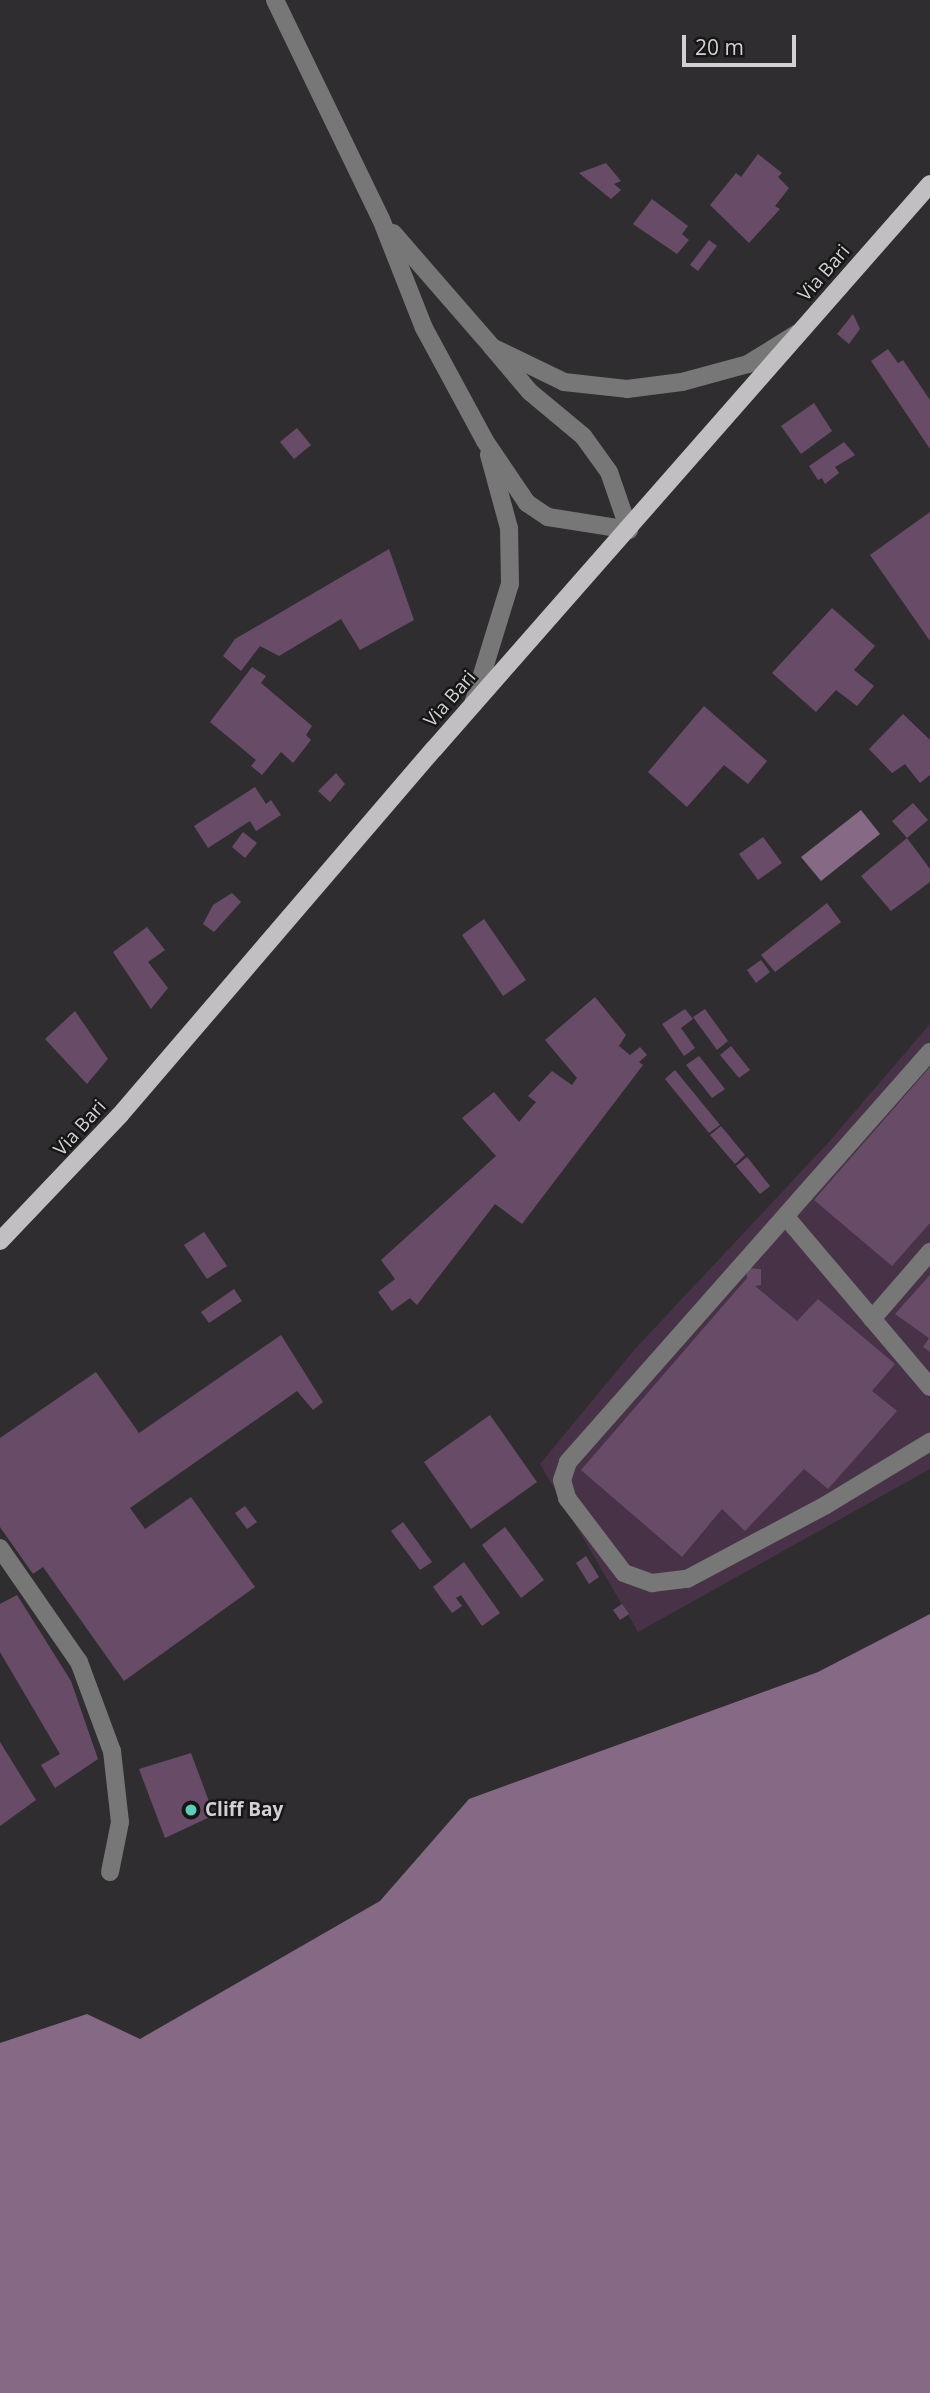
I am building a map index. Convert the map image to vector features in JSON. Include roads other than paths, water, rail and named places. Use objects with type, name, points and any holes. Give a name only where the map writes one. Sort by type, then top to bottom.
[{"type":"main road","name":"Via Bari","points":[[0,1241],[120,1115],[473,704],[629,530],[930,184]]},
{"type":"street","points":[[275,0],[382,219],[424,328],[485,441],[527,502],[548,517],[629,530],[608,472],[583,436],[530,392],[382,219]]},
{"type":"street","points":[[492,347],[564,382],[627,389],[682,382],[748,363],[801,331]]},
{"type":"street","points":[[473,704],[510,584],[509,528],[485,441]]},
{"type":"street","points":[[930,1052],[568,1462],[562,1480],[567,1497],[624,1573],[652,1583],[687,1579],[826,1505],[930,1442]]},
{"type":"street","points":[[786,1217],[930,1387]]},
{"type":"street","points":[[872,1319],[930,1252]]},
{"type":"street","points":[[0,1548],[79,1662],[112,1751],[120,1822],[110,1872]]},
{"type":"place","name":"Cliff Bay","points":[[191,1810]]}]
